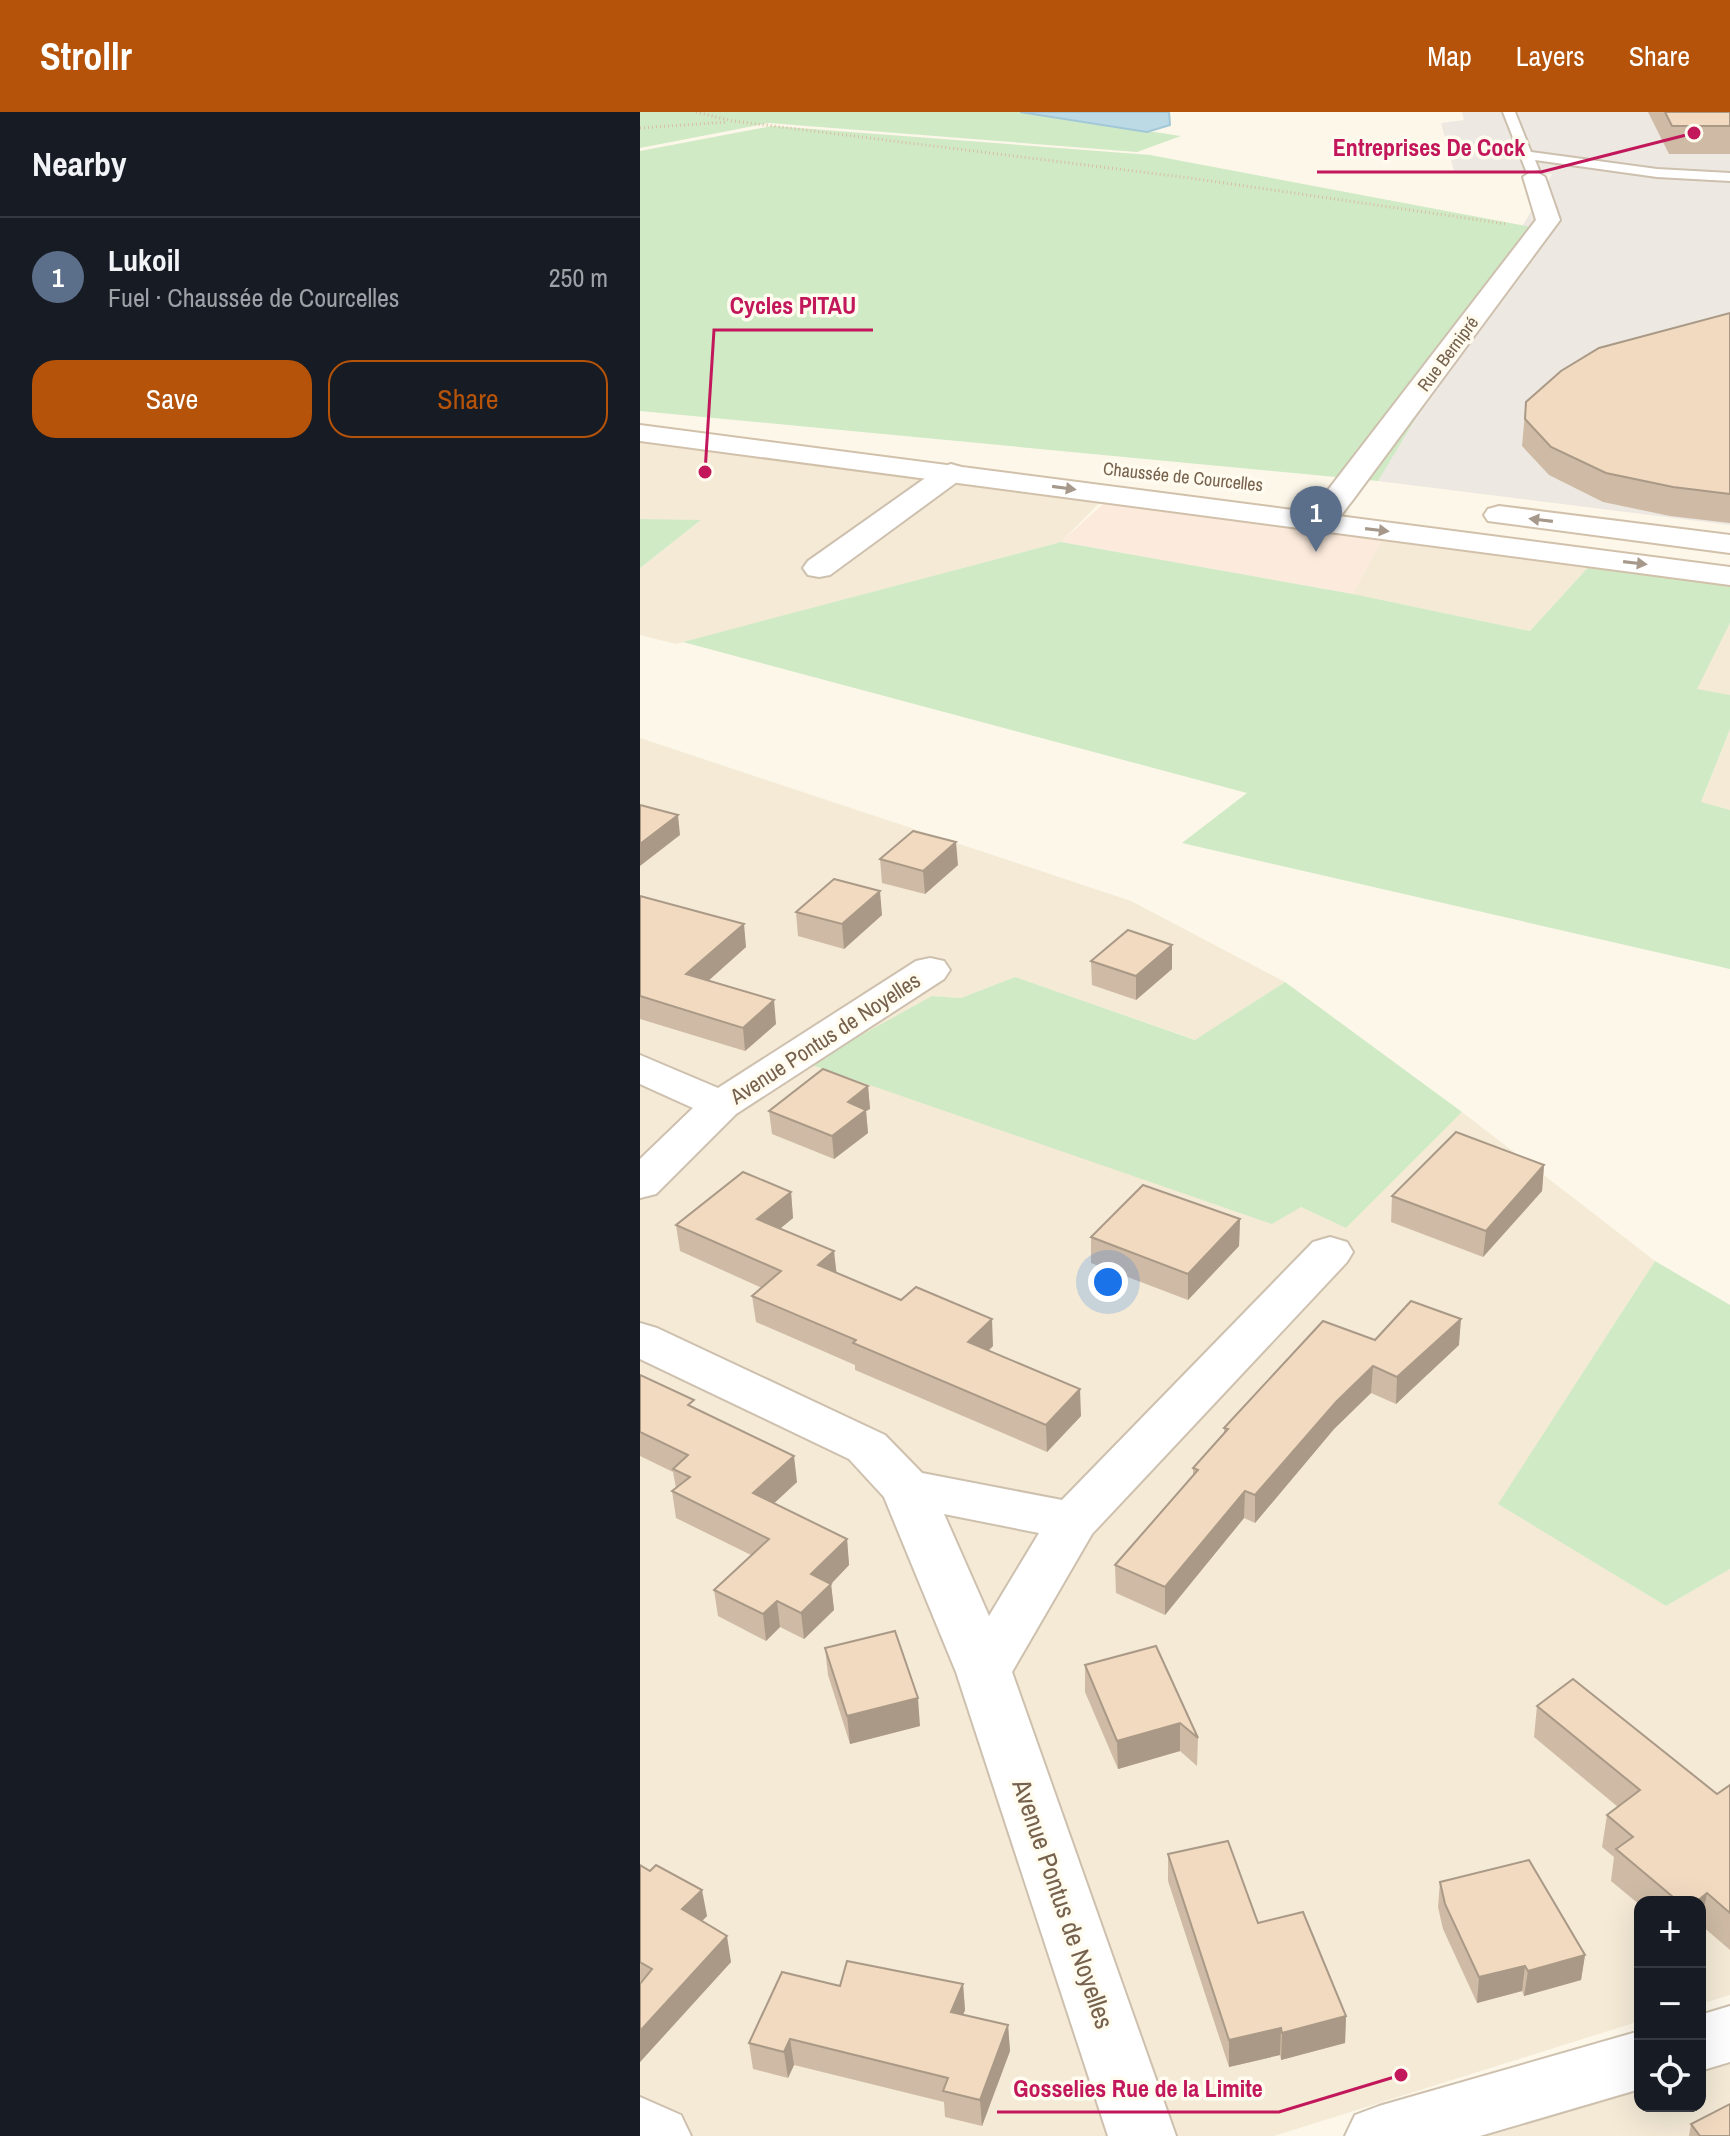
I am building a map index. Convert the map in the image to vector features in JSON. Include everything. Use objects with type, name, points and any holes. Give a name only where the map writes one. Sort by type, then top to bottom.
[{"type":"street","points":[[1530,166],[1548,220],[1541,229]]},
{"type":"street","name":"Rue Bernipré","points":[[1319,522],[1541,229]]},
{"type":"street","name":"Chaussée de Courcelles","points":[[640,433],[963,466],[1173,475]]},
{"type":"street","points":[[819,568],[963,466]]},
{"type":"street","name":"Chaussée de Courcelles","points":[[963,466],[1319,522],[1730,576]]},
{"type":"street","points":[[1311,491],[1373,499]]},
{"type":"street","points":[[1466,511],[1730,544]]},
{"type":"street","name":"Avenue Pontus de Noyelles","points":[[640,1184],[721,1105],[930,970]]},
{"type":"street","name":"Avenue Pontus de Noyelles","points":[[640,1068],[721,1105]]},
{"type":"street","points":[[984,1672],[1073,1521],[1330,1252]]},
{"type":"street","name":"Avenue Pontus de Noyelles","points":[[640,1339],[867,1447],[906,1488],[984,1672],[1142,2136]]},
{"type":"street","points":[[906,1488],[1073,1521]]},
{"type":"street","points":[[1706,2041],[1730,2034]]},
{"type":"street","points":[[1379,2136],[1634,2062]]},
{"type":"street","points":[[640,2127],[657,2136]]},
{"type":"lane","points":[[1509,112],[1530,166],[1730,177]]},
{"type":"path","points":[[696,112],[733,121],[1190,178],[1541,229]]},
{"type":"path","points":[[640,128],[733,121]]},
{"type":"shaded area","points":[[1462,112],[1730,112],[1730,525],[1378,481],[1552,174],[1454,171],[1441,123],[1464,120]]},
{"type":"shaded area","points":[[640,437],[1103,499],[1061,542],[676,644],[640,635],[640,568],[700,521],[640,519]]},
{"type":"shaded area","points":[[1111,497],[1386,531],[1353,594],[1061,542]]},
{"type":"shaded area","points":[[1386,531],[1592,563],[1530,631],[1353,594]]},
{"type":"shaded area","points":[[1730,623],[1730,695],[1696,690]]},
{"type":"shaded area","points":[[1730,729],[1730,810],[1701,803]]},
{"type":"shaded area","points":[[640,738],[1131,901],[1285,982],[1196,1040],[1015,977],[961,998],[932,996],[1301,1207],[1346,1228],[1462,1112],[1655,1261],[1499,1504],[1666,1606],[1730,1569],[1730,1995],[1706,2002],[1706,1896],[1634,1896],[1634,2023],[1274,2136],[640,2136]]},
{"type":"shaded area","points":[[1730,2034],[1730,2136],[1380,2136],[1634,2062],[1634,2112],[1706,2112],[1706,2041]]},
{"type":"green space","points":[[640,112],[1020,112],[1181,136],[1137,152],[769,123],[640,148]]},
{"type":"green space","points":[[772,126],[1150,155],[1531,227],[1378,481],[640,411],[640,151]]},
{"type":"green space","points":[[640,519],[701,520],[640,568]]},
{"type":"green space","points":[[1061,542],[1353,594],[1530,631],[1592,563],[1730,586],[1730,623],[1697,689],[1730,695],[1730,729],[1701,802],[1730,810],[1730,969],[1182,843],[1247,793],[683,642]]},
{"type":"green space","points":[[1015,977],[1195,1040],[1285,982],[1462,1112],[1346,1228],[1301,1207],[1272,1224],[809,1064],[932,996],[961,998]]},
{"type":"green space","points":[[1655,1261],[1730,1305],[1730,1569],[1666,1606],[1498,1504]]},
{"type":"water","points":[[1020,112],[1169,112],[1170,125],[1147,132]]},
{"type":"building","points":[[1665,112],[1730,112],[1730,126],[1672,126]]},
{"type":"building","points":[[1730,313],[1730,494],[1673,487],[1606,473],[1551,447],[1525,419],[1526,402],[1561,371],[1599,348]]},
{"type":"building","points":[[640,805],[678,815],[640,844]]},
{"type":"building","points":[[913,831],[956,842],[923,871],[880,859]]},
{"type":"building","points":[[834,879],[880,891],[842,924],[796,912]]},
{"type":"building","points":[[640,896],[744,924],[686,974],[774,1000],[743,1028],[640,996]]},
{"type":"building","points":[[1128,930],[1172,945],[1136,976],[1091,961]]},
{"type":"building","points":[[823,1069],[868,1086],[848,1102],[866,1110],[832,1136],[769,1111]]},
{"type":"building","points":[[1456,1132],[1544,1165],[1486,1231],[1392,1196]]},
{"type":"building","points":[[743,1172],[791,1192],[757,1219],[834,1251],[818,1265],[901,1300],[916,1287],[992,1319],[968,1342],[1080,1389],[1046,1425],[853,1343],[856,1340],[752,1296],[781,1271],[676,1225]]},
{"type":"building","points":[[1143,1185],[1240,1219],[1188,1274],[1091,1237]]},
{"type":"building","points":[[1411,1301],[1461,1319],[1397,1377],[1373,1366],[1336,1402],[1255,1495],[1245,1491],[1165,1587],[1115,1565],[1198,1470],[1193,1468],[1228,1429],[1224,1428],[1323,1321],[1375,1340]]},
{"type":"building","points":[[640,1375],[694,1400],[688,1405],[794,1456],[753,1493],[847,1539],[811,1574],[831,1584],[801,1613],[777,1601],[763,1614],[714,1590],[769,1539],[672,1491],[690,1477],[673,1469],[688,1455],[640,1432]]},
{"type":"building","points":[[895,1631],[918,1698],[847,1716],[825,1648]]},
{"type":"building","points":[[1156,1646],[1198,1738],[1180,1723],[1117,1741],[1085,1665]]},
{"type":"building","points":[[1573,1679],[1717,1794],[1730,1785],[1730,1913],[1707,1893],[1703,1896],[1672,1896],[1616,1849],[1633,1837],[1607,1815],[1640,1790],[1537,1706]]},
{"type":"building","points":[[1228,1841],[1258,1923],[1303,1912],[1346,2016],[1282,2033],[1281,2028],[1229,2040],[1168,1854]]},
{"type":"building","points":[[1529,1860],[1585,1955],[1528,1971],[1525,1966],[1479,1977],[1445,1904],[1440,1882]]},
{"type":"building","points":[[640,1865],[650,1871],[656,1865],[702,1890],[682,1909],[727,1936],[640,2031],[640,1984],[652,1969],[640,1962]]},
{"type":"building","points":[[847,1961],[963,1984],[951,2012],[1008,2025],[980,2100],[943,2091],[948,2078],[790,2039],[784,2052],[749,2043],[782,1972],[840,1986]]},
{"type":"building","points":[[1730,2104],[1730,2136],[1700,2136],[1691,2124]]},
{"type":"place","name":"Entreprises De Cock","points":[[1694,133]]},
{"type":"place","name":"Cycles PITAU","points":[[705,472]]},
{"type":"place","name":"Lukoil","points":[[1316,552]]},
{"type":"place","name":"Gosselies Rue de la Limite","points":[[1401,2075]]}]
